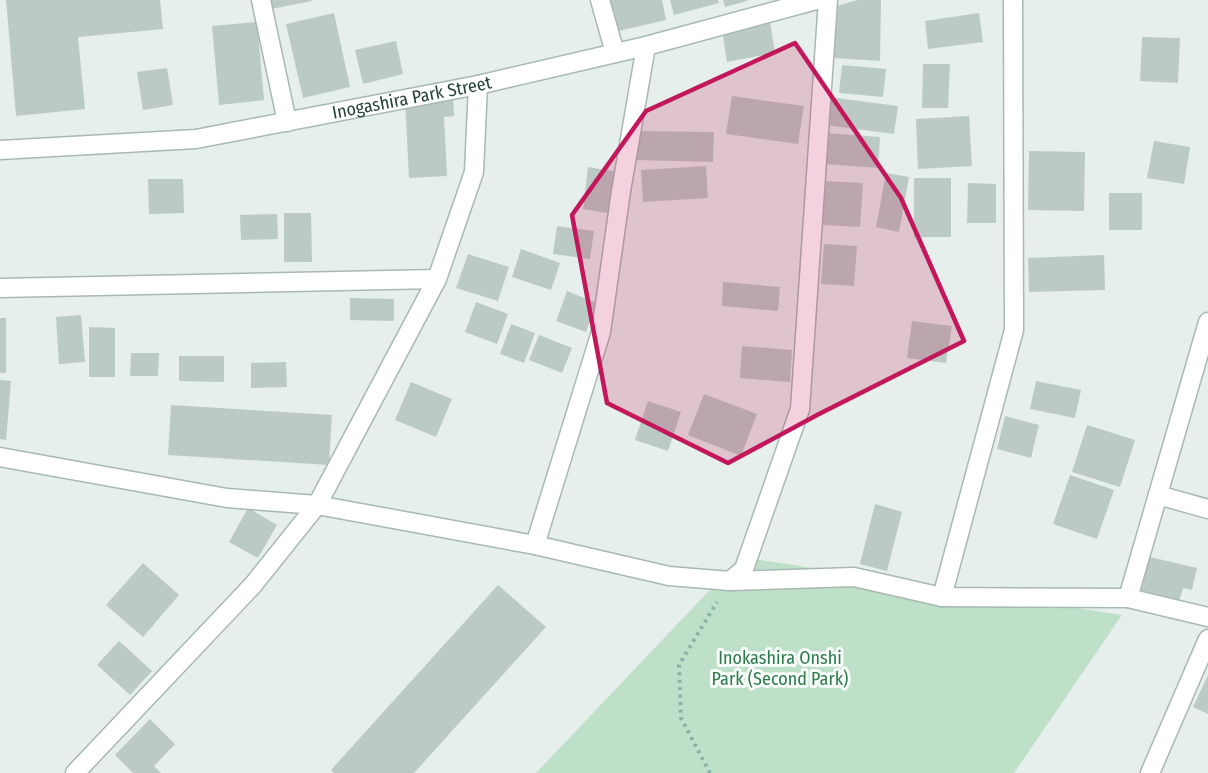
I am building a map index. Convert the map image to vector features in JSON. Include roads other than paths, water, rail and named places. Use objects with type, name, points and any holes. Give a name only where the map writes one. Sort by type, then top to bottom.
[{"type":"street","points":[[261,0],[287,122]]},
{"type":"street","points":[[600,0],[615,53]]},
{"type":"street","name":"Inogashira Park Street","points":[[0,150],[196,139],[478,85],[646,46],[816,0]]},
{"type":"street","points":[[730,580],[744,569],[800,409],[828,0]]},
{"type":"street","points":[[942,597],[1014,330],[1013,0]]},
{"type":"street","points":[[535,545],[601,332],[621,191],[646,46]]},
{"type":"street","points":[[75,773],[253,585],[317,505],[437,279],[474,172],[478,85]]},
{"type":"street","points":[[0,288],[437,279]]},
{"type":"street","points":[[1128,598],[1208,322]]},
{"type":"street","points":[[0,457],[227,498],[317,505],[535,545],[669,576],[730,580],[854,577],[942,597],[1128,598],[1208,617]]},
{"type":"street","points":[[1158,495],[1208,509]]},
{"type":"street","points":[[1150,773],[1208,639]]},
{"type":"park label","name":"Inokashira Onshi Park (Second Park)","points":[[780,668]]}]
